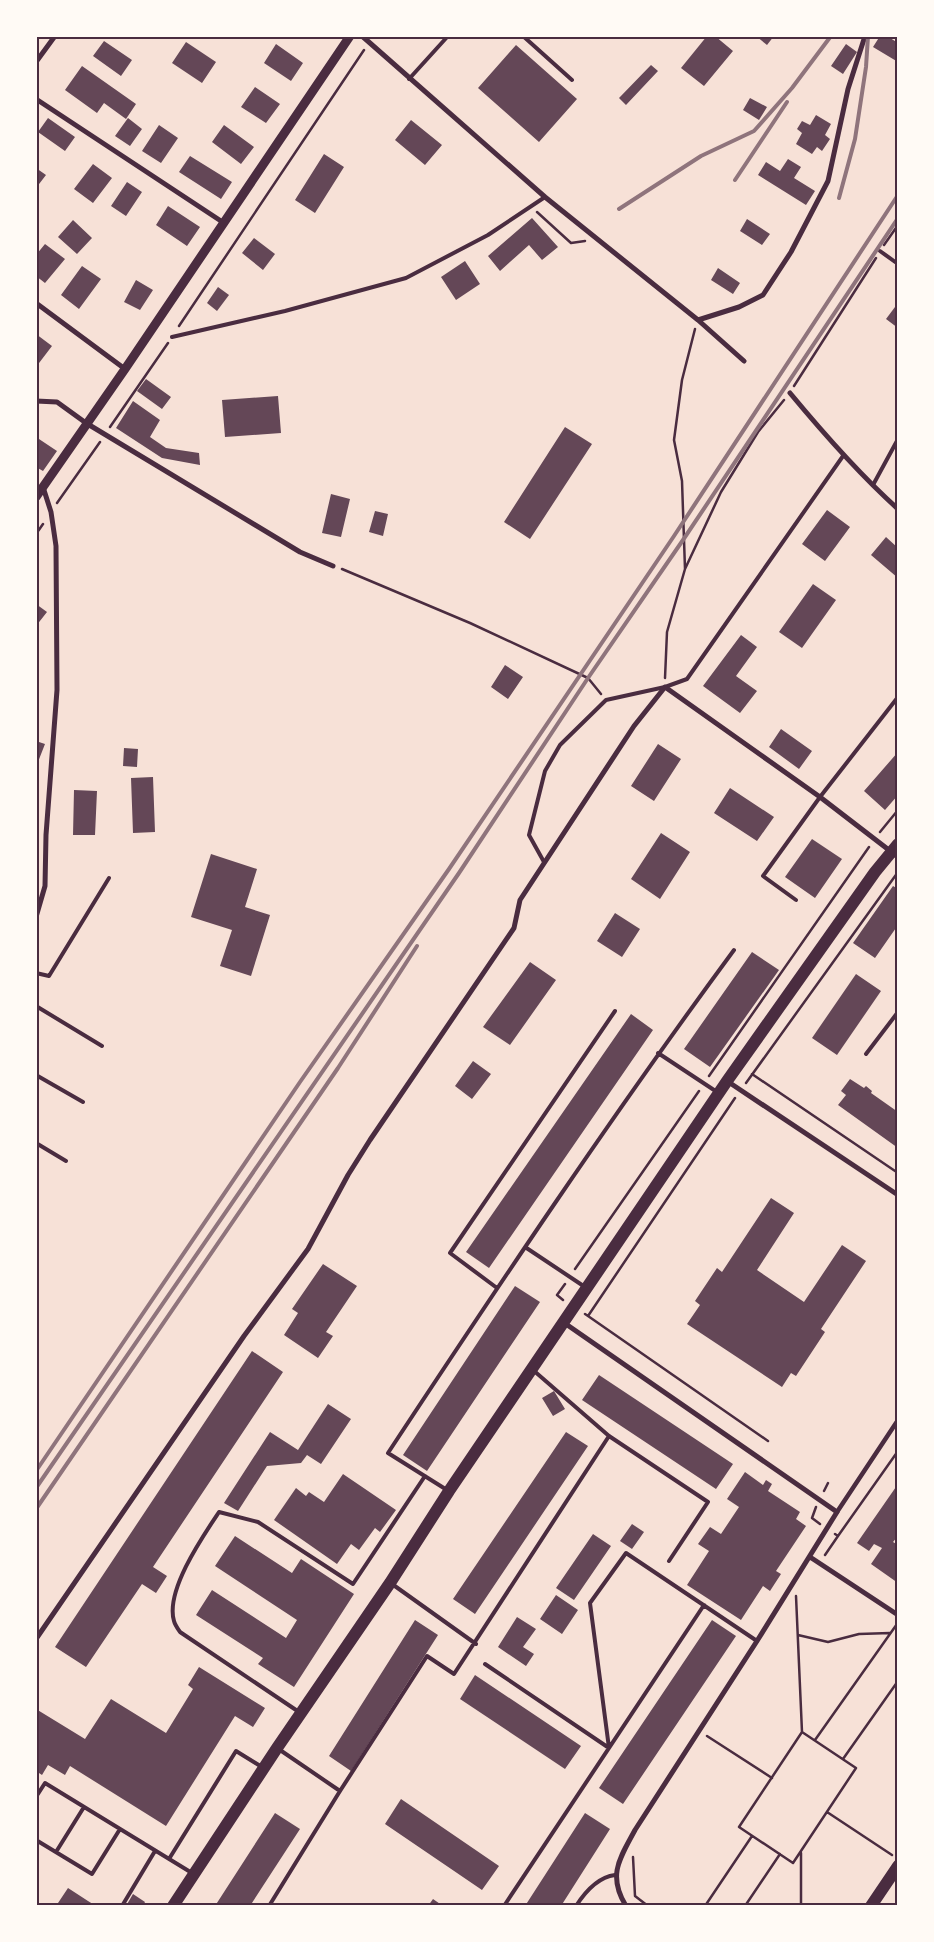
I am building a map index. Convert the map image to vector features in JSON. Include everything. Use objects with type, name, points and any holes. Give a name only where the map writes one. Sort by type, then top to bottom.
[{"type":"main road","points":[[173,1906],[277,1748],[390,1583],[449,1491],[727,1081],[895,851]]},
{"type":"main road","points":[[871,1906],[898,1866]]},
{"type":"street","points":[[36,62],[55,36]]},
{"type":"street","points":[[36,497],[86,423],[126,369],[350,36]]},
{"type":"street","points":[[362,36],[545,196],[698,320],[744,361]]},
{"type":"street","points":[[698,320],[740,307],[763,294],[791,252],[828,181],[848,89],[865,36]]},
{"type":"street","points":[[36,99],[224,222]]},
{"type":"street","points":[[36,303],[126,369]]},
{"type":"street","points":[[790,393],[843,456],[898,509]]},
{"type":"street","points":[[36,401],[57,402],[86,423],[300,552],[333,566]]},
{"type":"street","points":[[36,917],[45,886],[46,835],[57,690],[56,546],[51,512],[43,487]]},
{"type":"street","points":[[36,1639],[244,1336],[308,1250],[348,1175],[370,1140],[514,928],[520,900],[544,862],[634,726],[665,687],[820,796],[874,839],[895,851]]},
{"type":"street","points":[[727,1081],[898,1195]]},
{"type":"street","points":[[564,1322],[837,1512]]},
{"type":"street","points":[[626,1906],[620,1898],[615,1875],[620,1857],[635,1830],[758,1641],[826,1529],[898,1420]]},
{"type":"street","points":[[810,1557],[898,1615]]},
{"type":"lane","points":[[409,79],[448,36]]},
{"type":"lane","points":[[523,36],[572,80]]},
{"type":"lane","points":[[172,337],[285,311],[406,278],[488,235],[545,196]]},
{"type":"lane","points":[[880,251],[898,264]]},
{"type":"lane","points":[[872,486],[898,439]]},
{"type":"lane","points":[[544,862],[529,835],[545,771],[560,745],[606,700],[665,687],[686,679],[843,456]]},
{"type":"lane","points":[[796,900],[764,876],[820,796],[898,696]]},
{"type":"lane","points":[[36,973],[48,976],[109,878]]},
{"type":"lane","points":[[449,1491],[388,1453],[497,1288],[658,1052],[734,950]]},
{"type":"lane","points":[[36,1006],[102,1046]]},
{"type":"lane","points":[[497,1288],[450,1253],[615,1011]]},
{"type":"lane","points":[[866,1054],[898,1012]]},
{"type":"lane","points":[[658,1052],[719,1093]]},
{"type":"lane","points":[[36,1075],[83,1102]]},
{"type":"lane","points":[[36,1143],[66,1161]]},
{"type":"lane","points":[[525,1247],[587,1288]]},
{"type":"lane","points":[[532,1369],[609,1436],[708,1502],[669,1561]]},
{"type":"lane","points":[[269,1906],[427,1656],[454,1674],[476,1644],[609,1436]]},
{"type":"lane","points":[[301,1713],[180,1632],[174,1621],[174,1602],[182,1576],[194,1551],[219,1512],[258,1522],[353,1584],[425,1476]]},
{"type":"lane","points":[[609,1748],[590,1603],[626,1553],[758,1641]]},
{"type":"lane","points":[[390,1583],[476,1644]]},
{"type":"lane","points":[[504,1906],[704,1605]]},
{"type":"lane","points":[[485,1664],[609,1748]]},
{"type":"lane","points":[[277,1748],[340,1791]]},
{"type":"lane","points":[[169,1859],[236,1751],[264,1768]]},
{"type":"lane","points":[[36,1797],[45,1783],[194,1874]]},
{"type":"lane","points":[[56,1852],[84,1807]]},
{"type":"lane","points":[[36,1840],[92,1874],[120,1829]]},
{"type":"lane","points":[[122,1905],[155,1851]]},
{"type":"lane","points":[[576,1906],[604,1876],[615,1875]]},
{"type":"path","points":[[36,534],[172,337],[369,43]]},
{"type":"path","points":[[530,206],[571,243],[597,239]]},
{"type":"path","points":[[665,687],[667,632],[685,569],[721,492],[758,432],[790,393],[898,225]]},
{"type":"path","points":[[685,569],[682,481],[674,440],[682,380],[698,320]]},
{"type":"path","points":[[333,566],[470,623],[588,678],[606,700]]},
{"type":"path","points":[[874,839],[898,810]]},
{"type":"path","points":[[752,1074],[898,1173]]},
{"type":"path","points":[[588,1316],[768,1441]]},
{"type":"path","points":[[819,1563],[898,1451]]},
{"type":"path","points":[[812,1518],[838,1536]]},
{"type":"path","points":[[791,1603],[796,1595],[802,1732],[739,1827],[793,1863],[856,1768],[802,1732]]},
{"type":"path","points":[[815,1740],[898,1623]]},
{"type":"path","points":[[798,1636],[828,1642],[859,1634],[891,1633]]},
{"type":"path","points":[[842,1759],[898,1681]]},
{"type":"path","points":[[700,1731],[772,1778]]},
{"type":"path","points":[[827,1812],[898,1859]]},
{"type":"path","points":[[705,1906],[752,1836]]},
{"type":"path","points":[[801,1852],[801,1906]]},
{"type":"path","points":[[633,1854],[635,1896],[648,1906]]},
{"type":"path","points":[[746,1906],[780,1854]]},
{"type":"building","points":[[707,36],[715,36],[733,51],[704,86],[681,68]]},
{"type":"building","points":[[756,36],[774,36],[767,45]]},
{"type":"building","points":[[880,36],[887,36],[898,43],[898,62],[873,47]]},
{"type":"building","points":[[104,41],[132,60],[121,76],[93,56]]},
{"type":"building","points":[[186,42],[216,62],[202,83],[172,63]]},
{"type":"building","points":[[276,44],[303,63],[291,81],[264,63]]},
{"type":"building","points":[[846,44],[857,52],[843,74],[831,66]]},
{"type":"building","points":[[516,45],[577,99],[539,142],[478,88]]},
{"type":"building","points":[[651,65],[658,71],[626,105],[619,98]]},
{"type":"building","points":[[82,66],[136,104],[126,119],[104,103],[97,113],[65,90]]},
{"type":"building","points":[[255,87],[280,104],[266,123],[241,107]]},
{"type":"building","points":[[750,98],[767,107],[759,120],[743,110]]},
{"type":"building","points":[[816,115],[831,124],[825,135],[830,139],[822,151],[817,147],[812,154],[796,144],[802,133],[797,129],[802,121],[810,125]]},
{"type":"building","points":[[48,118],[75,137],[65,151],[38,132]]},
{"type":"building","points":[[128,118],[142,129],[130,146],[115,136]]},
{"type":"building","points":[[411,120],[442,145],[425,165],[395,140]]},
{"type":"building","points":[[159,125],[178,138],[161,163],[142,151]]},
{"type":"building","points":[[224,125],[254,147],[241,164],[212,142]]},
{"type":"building","points":[[324,154],[344,167],[315,213],[295,200]]},
{"type":"building","points":[[190,156],[232,182],[221,199],[179,172]]},
{"type":"building","points":[[788,159],[801,167],[794,178],[815,191],[806,205],[758,175],[766,162],[780,171]]},
{"type":"building","points":[[93,164],[112,178],[93,203],[74,189]]},
{"type":"building","points":[[36,168],[46,175],[36,188]]},
{"type":"building","points":[[127,182],[142,192],[126,216],[111,206]]},
{"type":"building","points":[[168,206],[200,227],[187,246],[156,225]]},
{"type":"building","points":[[532,218],[558,247],[542,260],[529,245],[500,271],[488,256]]},
{"type":"building","points":[[747,219],[770,234],[762,245],[740,231]]},
{"type":"building","points":[[73,220],[92,238],[77,254],[58,237]]},
{"type":"building","points":[[254,238],[275,254],[263,270],[242,253]]},
{"type":"building","points":[[45,244],[65,259],[45,283],[36,276],[36,255]]},
{"type":"building","points":[[465,261],[480,284],[456,300],[441,277]]},
{"type":"building","points":[[82,266],[101,279],[79,309],[61,295]]},
{"type":"building","points":[[718,268],[740,283],[733,294],[711,280]]},
{"type":"building","points":[[136,280],[153,290],[140,310],[124,302]]},
{"type":"building","points":[[218,287],[229,295],[217,311],[207,303]]},
{"type":"building","points":[[898,303],[898,328],[886,319]]},
{"type":"building","points":[[36,334],[52,346],[36,367]]},
{"type":"building","points":[[146,379],[171,397],[162,409],[137,391]]},
{"type":"building","points":[[278,396],[281,433],[225,437],[222,400]]},
{"type":"building","points":[[133,401],[160,420],[150,437],[166,448],[199,453],[200,465],[162,458],[116,428]]},
{"type":"building","points":[[565,427],[592,444],[530,539],[504,522]]},
{"type":"building","points":[[36,437],[57,451],[43,471],[36,467]]},
{"type":"building","points":[[331,494],[350,499],[341,537],[322,533]]},
{"type":"building","points":[[827,510],[850,527],[825,561],[802,544]]},
{"type":"building","points":[[375,511],[388,514],[383,536],[369,532]]},
{"type":"building","points":[[886,537],[898,548],[898,578],[871,555]]},
{"type":"building","points":[[813,584],[836,600],[802,648],[779,632]]},
{"type":"building","points":[[36,604],[47,612],[36,626]]},
{"type":"building","points":[[741,635],[757,647],[736,676],[757,691],[740,713],[703,686]]},
{"type":"building","points":[[505,665],[523,677],[508,699],[491,687]]},
{"type":"building","points":[[781,729],[812,751],[799,769],[769,747]]},
{"type":"building","points":[[36,741],[45,744],[36,767]]},
{"type":"building","points":[[658,744],[681,759],[654,801],[631,786]]},
{"type":"building","points":[[124,748],[138,749],[137,767],[123,766]]},
{"type":"building","points":[[898,752],[898,795],[885,810],[864,791]]},
{"type":"building","points":[[153,777],[155,832],[133,833],[131,778]]},
{"type":"building","points":[[730,788],[774,817],[757,841],[714,813]]},
{"type":"building","points":[[74,790],[97,791],[95,835],[73,835]]},
{"type":"building","points":[[661,833],[690,852],[660,899],[631,879]]},
{"type":"building","points":[[812,839],[842,859],[815,898],[785,877]]},
{"type":"building","points":[[211,854],[257,869],[245,907],[270,915],[251,976],[220,966],[232,930],[191,917]]},
{"type":"building","points":[[893,886],[898,889],[898,925],[875,958],[853,943]]},
{"type":"building","points":[[615,913],[640,929],[622,957],[597,941]]},
{"type":"building","points":[[752,952],[779,970],[710,1067],[684,1049]]},
{"type":"building","points":[[530,962],[556,980],[510,1045],[483,1027]]},
{"type":"building","points":[[856,974],[881,991],[837,1055],[812,1038]]},
{"type":"building","points":[[631,1014],[653,1030],[489,1268],[466,1252]]},
{"type":"building","points":[[473,1061],[491,1074],[472,1099],[455,1086]]},
{"type":"building","points":[[850,1079],[864,1088],[866,1086],[872,1091],[871,1093],[898,1112],[898,1148],[838,1105],[846,1095],[841,1091]]},
{"type":"building","points":[[771,1198],[794,1213],[757,1270],[804,1302],[842,1245],[866,1261],[821,1329],[825,1332],[796,1376],[791,1373],[782,1387],[687,1324],[700,1305],[695,1301],[717,1268],[722,1272]]},
{"type":"building","points":[[323,1264],[357,1286],[326,1332],[333,1336],[318,1358],[284,1335],[298,1313],[292,1309]]},
{"type":"building","points":[[515,1286],[540,1302],[427,1471],[403,1455]]},
{"type":"building","points":[[252,1351],[283,1372],[153,1567],[167,1576],[156,1593],[142,1584],[86,1667],[55,1647]]},
{"type":"building","points":[[599,1375],[733,1464],[716,1489],[582,1400]]},
{"type":"building","points":[[554,1391],[565,1409],[553,1416],[542,1398]]},
{"type":"building","points":[[328,1404],[351,1419],[321,1464],[307,1455],[301,1463],[267,1466],[238,1511],[224,1503],[270,1432],[298,1450]]},
{"type":"building","points":[[566,1432],[588,1446],[475,1614],[453,1599]]},
{"type":"building","points":[[745,1472],[763,1485],[766,1480],[772,1484],[768,1491],[800,1512],[796,1519],[806,1526],[776,1571],[781,1574],[770,1591],[763,1586],[741,1620],[687,1585],[709,1551],[698,1544],[710,1527],[721,1534],[739,1507],[727,1499]]},
{"type":"building","points":[[343,1474],[396,1510],[380,1532],[375,1528],[359,1550],[351,1544],[337,1564],[274,1520],[296,1488],[306,1496],[309,1492],[324,1502]]},
{"type":"building","points":[[898,1484],[898,1536],[893,1542],[898,1545],[898,1583],[871,1564],[882,1548],[874,1544],[869,1551],[857,1543]]},
{"type":"building","points":[[632,1524],[644,1532],[632,1549],[620,1541]]},
{"type":"building","points":[[593,1534],[611,1546],[574,1600],[556,1588]]},
{"type":"building","points":[[235,1536],[292,1573],[301,1559],[354,1594],[294,1687],[258,1664],[263,1658],[196,1615],[212,1590],[286,1638],[297,1620],[215,1566]]},
{"type":"building","points":[[556,1595],[578,1610],[562,1634],[540,1619]]},
{"type":"building","points":[[517,1617],[536,1629],[523,1647],[534,1654],[526,1666],[498,1647]]},
{"type":"building","points":[[415,1620],[438,1635],[351,1771],[329,1756]]},
{"type":"building","points":[[712,1620],[736,1636],[623,1804],[599,1788]]},
{"type":"building","points":[[199,1667],[265,1708],[253,1727],[235,1716],[166,1826],[70,1766],[65,1775],[48,1765],[42,1775],[36,1771],[36,1709],[85,1739],[111,1699],[166,1733],[193,1689],[188,1685]]},
{"type":"building","points":[[475,1675],[581,1746],[565,1769],[460,1699]]},
{"type":"building","points":[[401,1799],[499,1866],[482,1890],[385,1824]]},
{"type":"building","points":[[275,1813],[300,1829],[250,1906],[215,1906]]},
{"type":"building","points":[[585,1813],[610,1829],[561,1906],[525,1906]]},
{"type":"building","points":[[68,1888],[88,1901],[96,1906],[56,1906]]},
{"type":"building","points":[[133,1894],[145,1902],[143,1906],[126,1906]]},
{"type":"building","points":[[433,1899],[443,1906],[428,1906]]},
{"type":"railway","points":[[619,209],[701,156],[754,131],[792,88],[831,36]]},
{"type":"railway","points":[[839,198],[855,139],[866,67],[868,36]]},
{"type":"railway","points":[[735,180],[787,102]]},
{"type":"railway","points":[[36,1471],[300,1082],[449,869],[674,536],[898,195]]},
{"type":"railway","points":[[36,1488],[459,873],[898,218]]},
{"type":"railway","points":[[36,1509],[338,1068],[417,946]]}]
